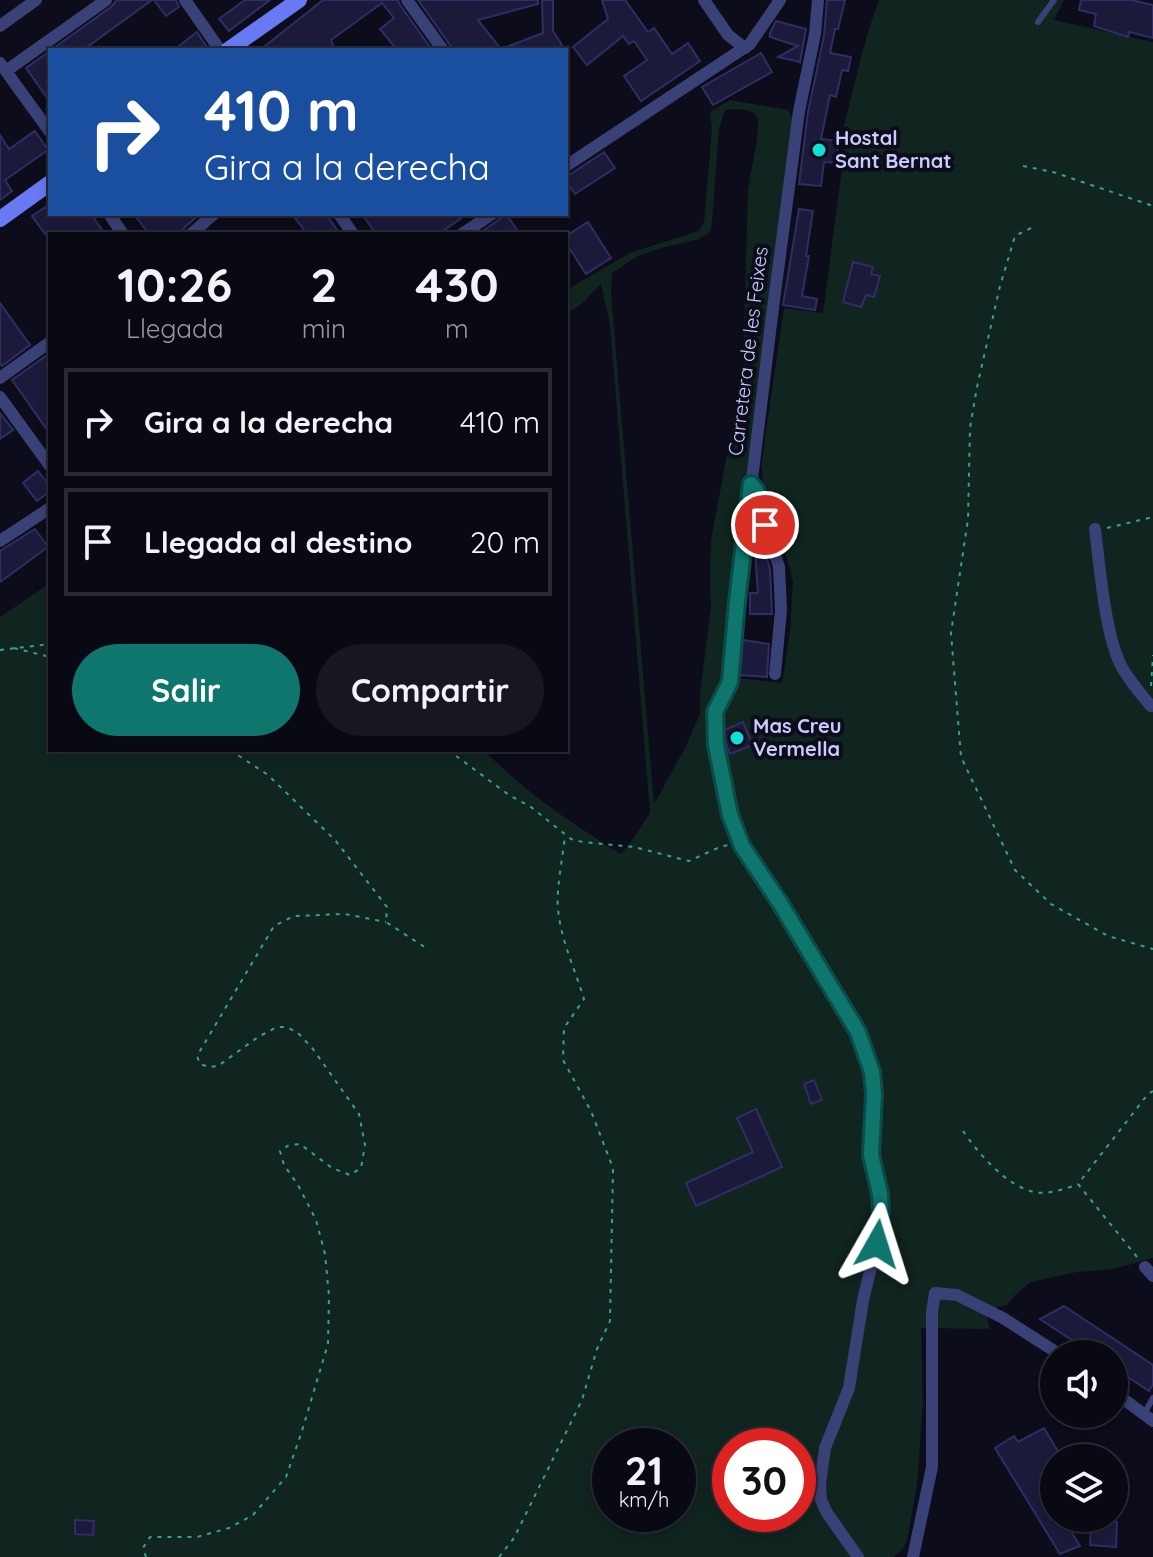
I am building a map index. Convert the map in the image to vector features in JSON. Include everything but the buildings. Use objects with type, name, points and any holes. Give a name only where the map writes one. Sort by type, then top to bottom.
[{"type":"main road","points":[[231,48],[299,0]]},
{"type":"main road","points":[[0,219],[48,184]]},
{"type":"street","points":[[0,26],[36,0]]},
{"type":"street","points":[[48,129],[3,67],[106,0]]},
{"type":"street","points":[[185,0],[219,48]]},
{"type":"street","points":[[407,0],[442,48]]},
{"type":"street","points":[[704,0],[728,35],[745,48]]},
{"type":"street","points":[[568,165],[745,48],[780,0]]},
{"type":"street","name":"Carretera de les Feixes","points":[[818,0],[815,34],[799,111],[751,484],[730,682],[716,708],[714,720],[730,815],[745,850],[858,1032],[874,1083],[871,1155],[880,1194],[880,1231],[863,1300],[849,1388],[825,1448],[820,1484],[821,1500],[827,1513],[858,1557]]},
{"type":"street","points":[[193,232],[212,216]]},
{"type":"street","points":[[465,232],[489,216]]},
{"type":"street","points":[[0,378],[48,343]]},
{"type":"street","points":[[0,397],[48,463]]},
{"type":"street","points":[[751,484],[756,490],[779,567],[781,610],[775,674]]},
{"type":"street","points":[[0,541],[48,509]]},
{"type":"street","points":[[1095,529],[1116,653],[1123,670],[1151,706]]},
{"type":"street","points":[[913,1557],[932,1467],[932,1312],[935,1293],[957,1295],[1003,1318],[1040,1342]]},
{"type":"street","points":[[1128,1402],[1149,1418]]},
{"type":"lane","points":[[1038,22],[1054,0]]},
{"type":"lane","points":[[1149,1418],[1153,1398]]},
{"type":"path","points":[[1023,166],[1084,181],[1153,206]]},
{"type":"path","points":[[1031,228],[1015,236],[996,300],[970,428],[968,519],[951,633],[961,757],[1015,870],[1051,904],[1108,936],[1153,949]]},
{"type":"path","points":[[1095,529],[1153,517]]},
{"type":"path","points":[[0,650],[48,644]]},
{"type":"path","points":[[13,647],[48,656]]},
{"type":"path","points":[[1151,706],[1153,655]]},
{"type":"path","points":[[233,752],[268,775],[335,840],[387,907],[386,922]]},
{"type":"path","points":[[451,752],[509,795],[531,807],[565,835],[583,842],[634,847],[689,861],[728,845],[745,850]]},
{"type":"path","points":[[499,1557],[514,1538],[582,1400],[597,1349],[610,1321],[613,1168],[591,1111],[563,1060],[564,1028],[584,999],[564,942],[558,907],[565,835]]},
{"type":"path","points":[[146,1557],[143,1548],[150,1537],[197,1537],[229,1528],[253,1515],[286,1477],[328,1344],[329,1296],[325,1254],[316,1220],[284,1165],[280,1151],[289,1145],[300,1144],[332,1168],[350,1175],[361,1168],[365,1145],[359,1114],[313,1049],[298,1033],[287,1027],[277,1027],[258,1037],[218,1066],[200,1064],[197,1056],[274,926],[294,916],[345,914],[386,922],[426,948]]},
{"type":"path","points":[[963,1131],[988,1161],[1017,1186],[1035,1192],[1048,1192],[1078,1184],[1153,1091]]},
{"type":"path","points":[[1078,1184],[1149,1272]]},
{"type":"green space","points":[[879,0],[1064,0],[1054,20],[1153,42],[1153,1258],[1114,1269],[1077,1272],[1031,1282],[1007,1305],[992,1309],[987,1316],[990,1329],[921,1328],[923,1404],[917,1485],[907,1541],[893,1557],[0,1557],[0,617],[48,584],[48,752],[486,752],[549,806],[621,854],[650,813],[610,324],[601,284],[581,305],[568,312],[568,289],[632,252],[699,231],[704,222],[712,128],[710,112],[730,100],[788,110],[794,123],[729,677],[782,683],[793,581],[762,497],[761,466],[784,308],[823,313],[845,145],[839,143]],"holes":[[[725,110],[754,113],[758,120],[748,189],[743,369],[711,540],[711,607],[700,714],[654,804],[611,293],[612,273],[636,257],[700,239],[710,232],[719,128]]]},
{"type":"place","name":"Hostal Sant Bernat","points":[[819,150]]},
{"type":"place","name":"Mas Creu Vermella","points":[[737,738]]},
{"type":"route","points":[[765,525],[756,490],[751,484],[730,682],[715,712],[716,745],[730,815],[742,846],[858,1032],[872,1072],[871,1155],[881,1211],[877,1244]]}]
